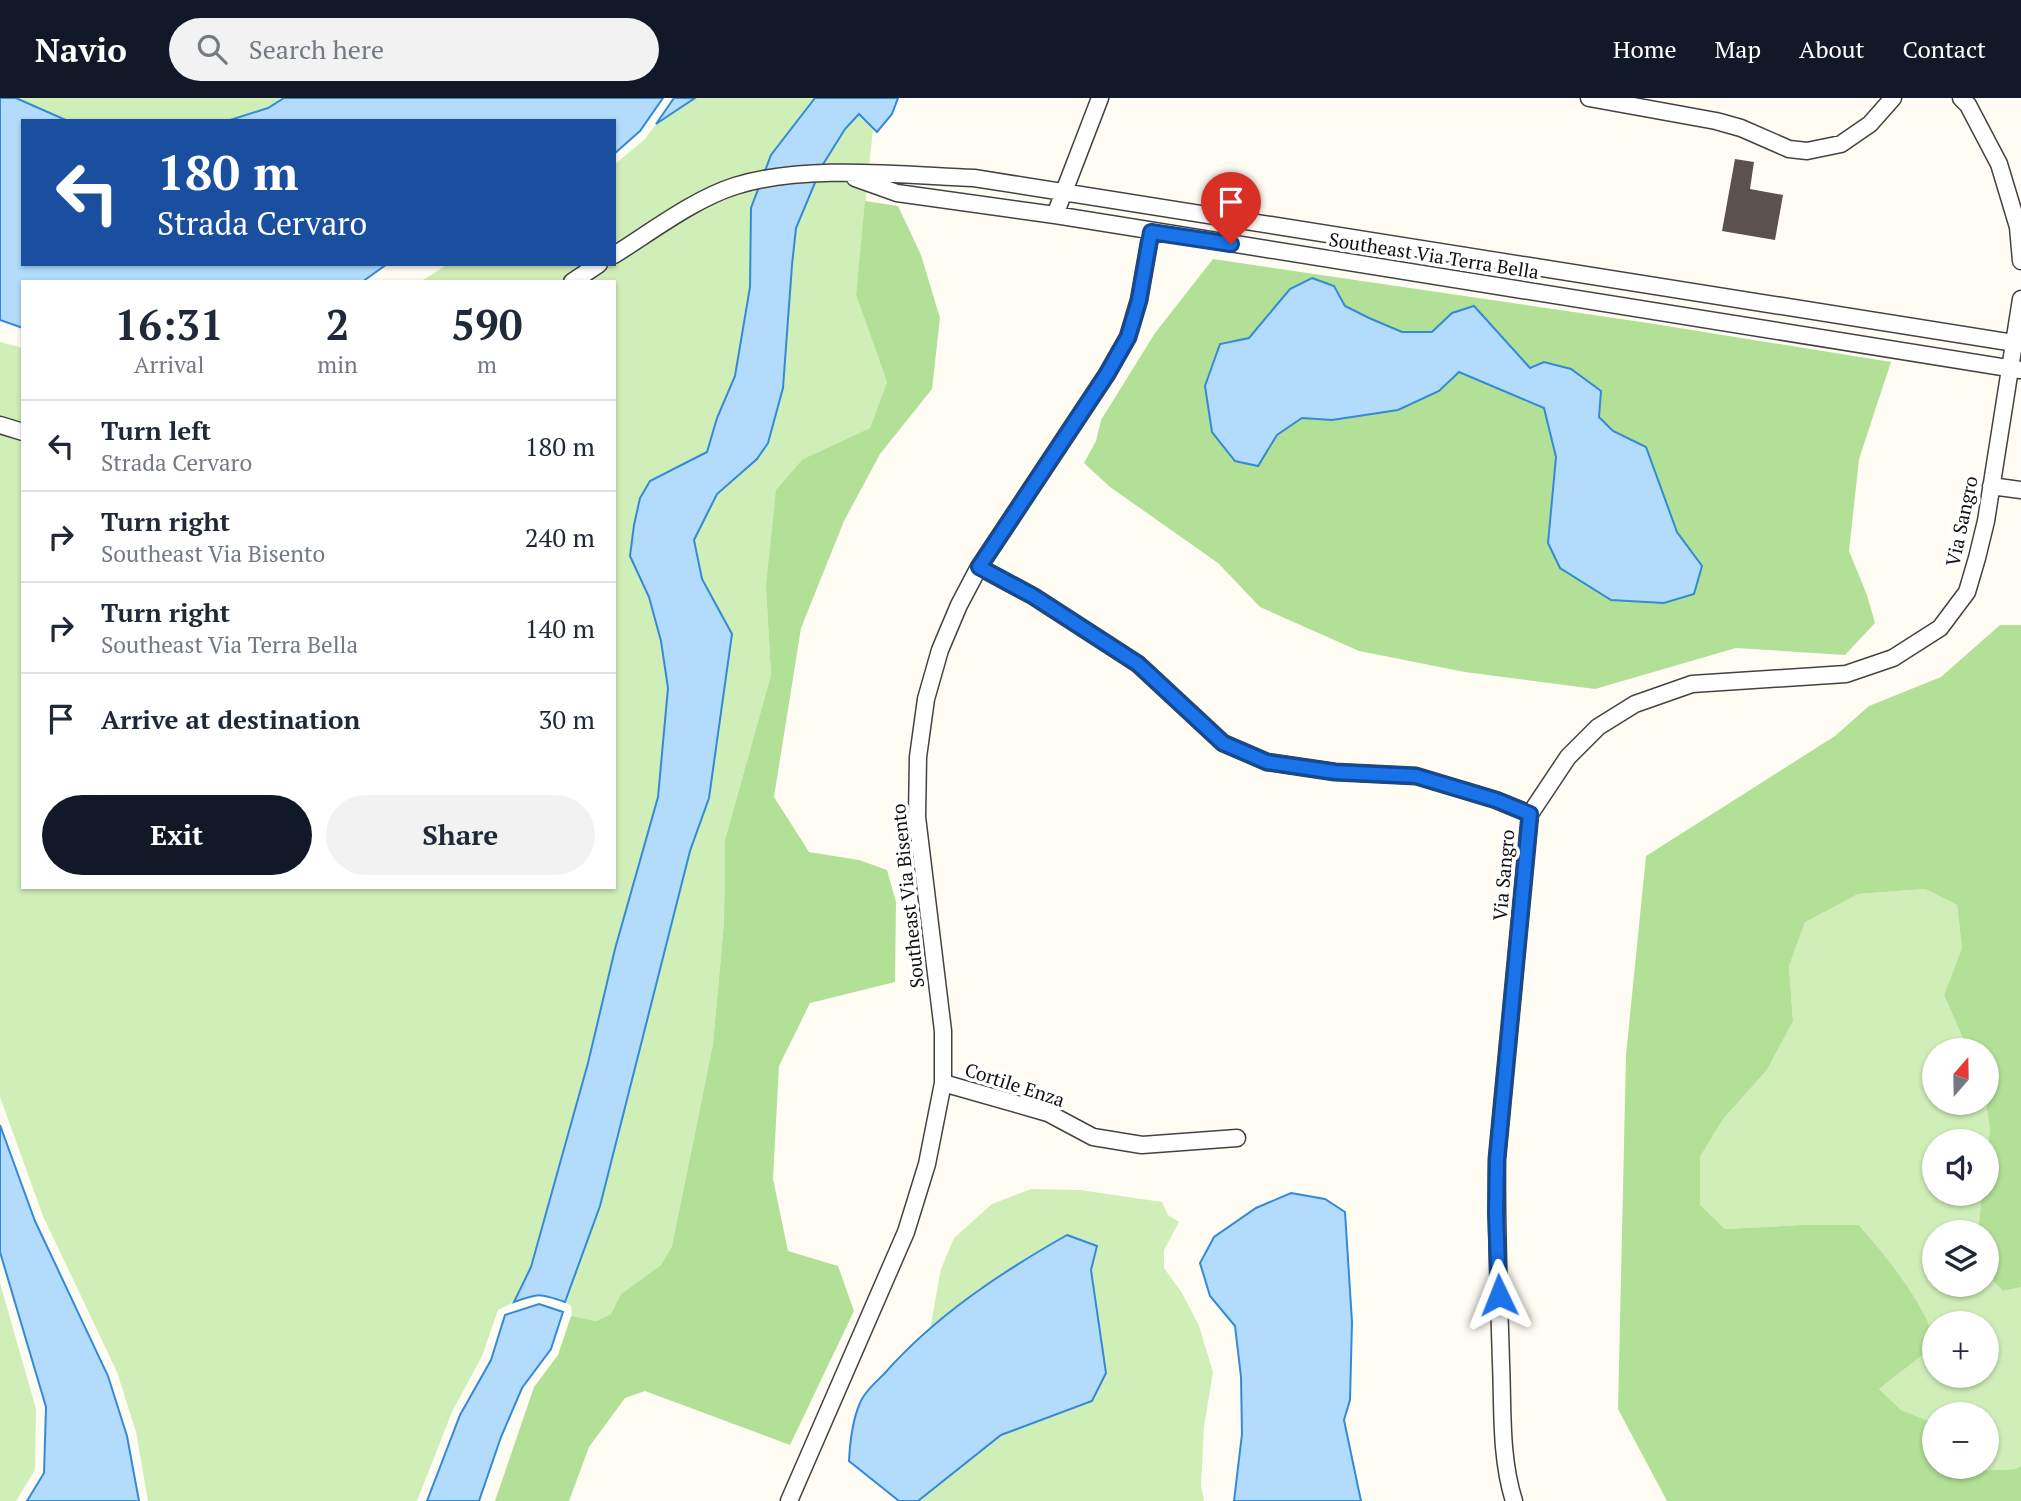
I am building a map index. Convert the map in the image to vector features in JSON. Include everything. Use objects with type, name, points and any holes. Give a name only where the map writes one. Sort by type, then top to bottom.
[{"type":"street","points":[[1055,215],[1100,98]]},
{"type":"street","points":[[1589,98],[1716,121],[1741,128],[1789,149],[1807,151],[1841,144],[1870,124],[1893,98]]},
{"type":"street","points":[[1961,98],[1968,105],[1999,163],[2018,227],[2021,261]]},
{"type":"street","name":"Southeast Via Terra Bella","points":[[843,173],[897,193],[1055,215],[2015,369]]},
{"type":"street","name":"Southeast Via Terra Bella","points":[[616,254],[691,206],[734,186],[779,176],[843,173],[974,178],[2017,343]]},
{"type":"street","name":"Southeast Via Bisento","points":[[789,1501],[906,1232],[928,1164],[943,1083],[943,1031],[917,817],[918,757],[926,699],[940,650],[979,567],[1107,374],[1128,337],[1139,300],[1151,232]]},
{"type":"street","points":[[575,280],[596,266]]},
{"type":"street","name":"Via Sangro","points":[[1514,1501],[1508,1481],[1504,1435],[1496,1212],[1497,1159],[1530,814],[1568,757],[1598,727],[1635,704],[1692,684],[1846,674],[1893,658],[1940,628],[1966,592],[1977,558],[2015,369],[2021,299]]},
{"type":"street","points":[[0,425],[21,431]]},
{"type":"street","points":[[1991,486],[2021,490]]},
{"type":"street","points":[[979,567],[1033,596],[1138,664],[1223,743],[1267,762],[1335,772],[1416,776],[1496,800],[1530,814]]},
{"type":"street","name":"Cortile Enza","points":[[943,1083],[1048,1113],[1093,1137],[1142,1145],[1237,1138]]},
{"type":"green space","points":[[0,98],[436,98],[406,119],[21,119]]},
{"type":"green space","points":[[695,98],[815,98],[771,155],[751,208],[750,287],[735,376],[717,418],[707,452],[650,481],[640,498],[630,556],[649,597],[661,641],[668,688],[658,797],[531,1267],[514,1302],[498,1310],[482,1356],[452,1412],[417,1501],[148,1501],[136,1432],[117,1372],[43,1216],[0,1097],[0,342],[21,347],[21,889],[616,889],[616,280],[423,280],[445,266],[616,266],[616,163],[645,139],[656,124]]},
{"type":"green space","points":[[859,114],[873,129],[856,295],[887,382],[870,428],[803,459],[766,587],[771,675],[725,840],[724,922],[713,1044],[672,1246],[661,1265],[621,1294],[611,1314],[596,1321],[572,1317],[571,1306],[565,1302],[600,1206],[690,851],[709,798],[732,634],[702,579],[694,540],[717,494],[757,459],[792,265],[796,228],[822,166],[845,129]]},
{"type":"green space","points":[[865,201],[898,206],[921,255],[940,318],[932,389],[880,454],[844,521],[801,628],[774,797],[809,852],[859,860],[887,870],[896,902],[895,982],[810,1003],[779,1066],[773,1179],[788,1251],[838,1266],[854,1311],[790,1445],[645,1391],[625,1398],[589,1447],[569,1501],[495,1501],[534,1387],[558,1355],[571,1316],[596,1321],[611,1314],[621,1294],[661,1265],[672,1246],[713,1044],[724,922],[725,840],[771,675],[766,587],[776,490],[803,459],[870,428],[887,382],[856,295]]},
{"type":"green space","points":[[1213,259],[1891,362],[1859,459],[1849,551],[1875,623],[1845,655],[1736,648],[1595,689],[1465,672],[1359,651],[1260,607],[1218,563],[1110,487],[1084,463],[1096,441],[1101,420],[1155,333]],"holes":[[[1334,286],[1345,306],[1402,332],[1432,332],[1452,313],[1474,306],[1530,368],[1599,417],[1613,431],[1646,447],[1677,532],[1702,566],[1548,543],[1556,457],[1544,408],[1459,372],[1439,391],[1332,420],[1302,418],[1277,435],[1258,466],[1220,344],[1249,338]]]},
{"type":"green space","points":[[2000,625],[2021,625],[2021,1287],[2003,1291],[1999,1287],[1999,1220],[1979,1220],[1981,1206],[1999,1206],[1999,1129],[1990,1129],[1988,1115],[1999,1115],[1999,1038],[1963,1038],[1944,995],[1962,948],[1957,905],[1925,889],[1858,894],[1805,922],[1789,966],[1793,1021],[1767,1070],[1723,1119],[1700,1157],[1700,1205],[1725,1229],[1859,1225],[1892,1265],[1922,1311],[1922,1355],[1879,1389],[1901,1410],[1922,1418],[1922,1479],[1999,1479],[1999,1470],[2021,1466],[2021,1501],[1667,1501],[1618,1409],[1626,1055],[1646,856],[1835,736],[1869,706],[1941,677]]},
{"type":"green space","points":[[1925,889],[1957,905],[1962,948],[1944,995],[1963,1038],[1922,1038],[1922,1115],[1988,1115],[1990,1129],[1922,1129],[1922,1206],[1981,1206],[1979,1220],[1922,1220],[1922,1297],[1999,1297],[1999,1287],[2003,1291],[2021,1287],[2021,1466],[2015,1469],[1999,1470],[1999,1402],[1922,1402],[1922,1418],[1901,1410],[1879,1389],[1922,1355],[1922,1388],[1999,1388],[1999,1311],[1922,1311],[1922,1314],[1901,1278],[1859,1225],[1725,1229],[1700,1206],[1700,1157],[1723,1119],[1767,1070],[1793,1021],[1789,966],[1805,921],[1858,894]]},
{"type":"green space","points":[[1031,1189],[1080,1190],[1162,1202],[1168,1215],[1179,1222],[1164,1250],[1164,1268],[1182,1293],[1199,1326],[1213,1372],[1204,1427],[1201,1485],[1204,1501],[918,1501],[1001,1434],[1052,1416],[1106,1373],[1091,1270],[1015,1265],[930,1329],[941,1269],[954,1238],[992,1204]]},
{"type":"green space","points":[[0,1283],[36,1409],[35,1470],[16,1501],[0,1501]]},
{"type":"water","points":[[0,98],[16,98],[63,119],[21,119],[21,266],[384,266],[365,280],[21,280],[21,327],[0,320]]},
{"type":"water","points":[[284,98],[663,98],[640,131],[616,152],[616,119],[233,119],[268,108]]},
{"type":"water","points":[[674,98],[695,98],[656,124]]},
{"type":"water","points":[[815,98],[898,98],[892,114],[877,132],[859,114],[845,129],[822,166],[796,228],[783,388],[768,443],[757,459],[717,494],[694,540],[702,579],[732,634],[709,798],[690,851],[600,1206],[565,1302],[539,1295],[514,1302],[531,1267],[658,797],[668,688],[661,641],[649,597],[630,556],[640,498],[650,481],[707,452],[717,418],[735,376],[750,287],[751,208],[771,155]]},
{"type":"water","points":[[1312,278],[1334,286],[1345,306],[1402,332],[1432,332],[1452,313],[1474,306],[1530,368],[1544,362],[1571,369],[1601,391],[1599,417],[1613,431],[1646,447],[1677,532],[1702,566],[1694,594],[1664,603],[1611,600],[1560,568],[1548,543],[1556,457],[1544,408],[1459,372],[1439,391],[1398,410],[1332,420],[1302,418],[1277,435],[1258,466],[1235,461],[1212,432],[1205,386],[1220,344],[1249,338],[1290,289]]},
{"type":"water","points":[[0,1125],[35,1221],[108,1376],[127,1436],[139,1501],[27,1501],[44,1473],[46,1407],[0,1252]]},
{"type":"water","points":[[1291,1193],[1325,1199],[1345,1212],[1352,1322],[1350,1400],[1344,1420],[1361,1501],[1234,1501],[1242,1434],[1241,1377],[1235,1326],[1210,1296],[1200,1263],[1214,1237],[1256,1208]]},
{"type":"water","points":[[1067,1235],[1097,1246],[1091,1270],[1106,1373],[1092,1401],[1001,1435],[918,1501],[899,1501],[849,1461],[853,1424],[864,1395],[904,1353],[947,1315],[993,1280]]},
{"type":"water","points":[[539,1304],[563,1312],[551,1349],[522,1388],[501,1437],[479,1501],[427,1501],[460,1415],[491,1360],[505,1315]]},
{"type":"building","points":[[1735,159],[1754,162],[1750,189],[1783,195],[1775,240],[1722,231]]},
{"type":"route","points":[[1231,244],[1151,232],[1139,300],[1128,337],[1107,374],[979,567],[1033,596],[1138,664],[1223,743],[1267,762],[1335,772],[1416,776],[1496,800],[1530,814],[1497,1159],[1499,1295]]}]
